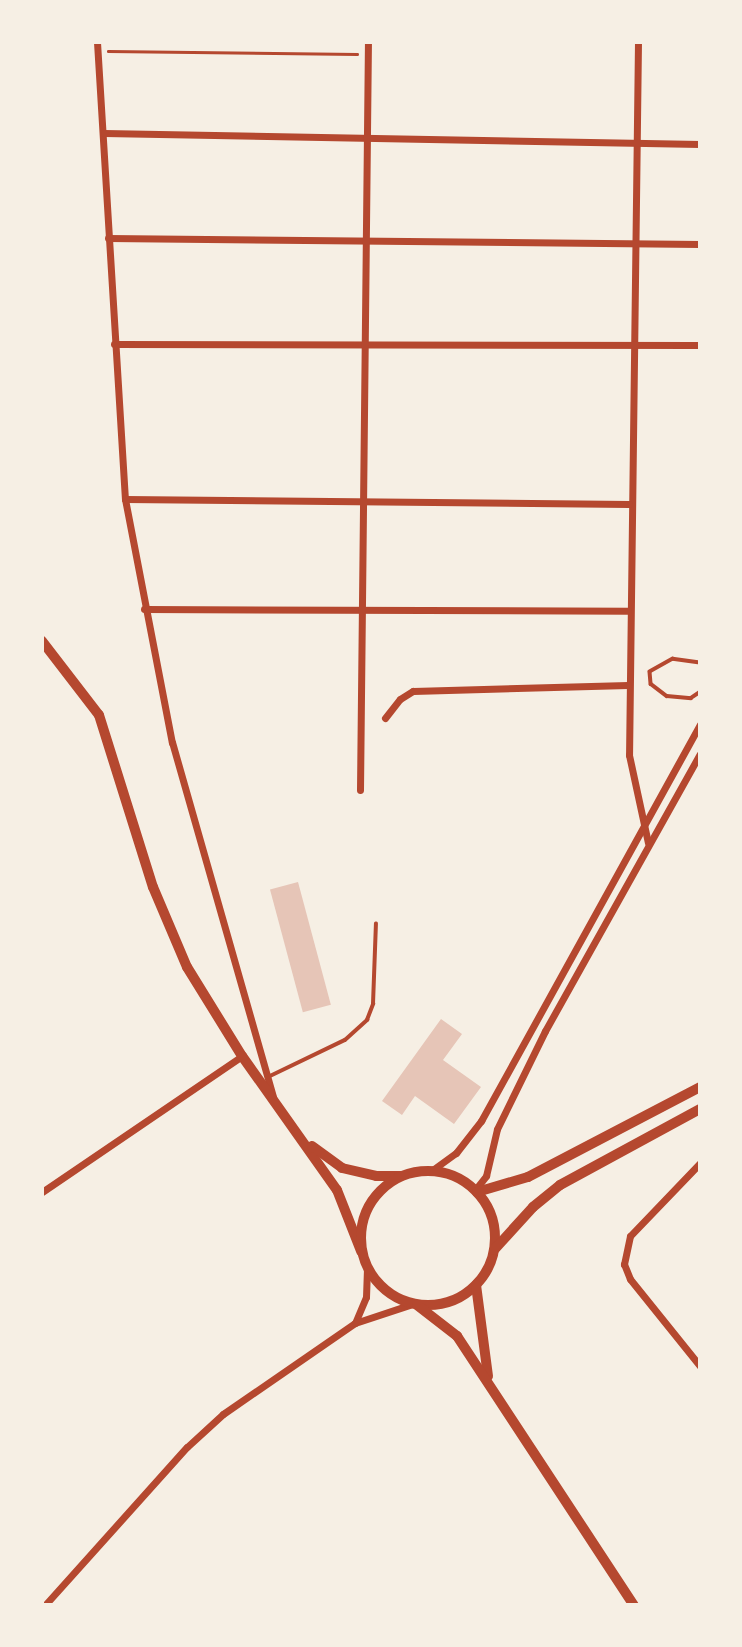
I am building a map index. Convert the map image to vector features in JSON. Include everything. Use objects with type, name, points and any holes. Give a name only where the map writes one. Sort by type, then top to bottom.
[{"type":"main road","points":[[476,1191],[528,1177],[700,1087]]},
{"type":"main road","points":[[415,1305],[449,1303],[476,1285],[494,1250],[533,1207],[560,1185],[700,1109]]},
{"type":"main road","points":[[494,1250],[493,1219],[476,1191],[462,1180],[432,1171],[401,1176],[368,1207],[360,1236],[361,1251],[367,1268],[385,1292],[415,1305],[457,1336],[634,1605]]},
{"type":"main road","points":[[476,1285],[491,1389]]},
{"type":"street","points":[[360,790],[368,42]]},
{"type":"street","points":[[638,42],[637,242],[629,504],[628,685],[629,755],[648,843]]},
{"type":"street","points":[[97,46],[125,499],[144,609],[193,824],[274,1102]]},
{"type":"street","points":[[104,133],[700,144]]},
{"type":"street","points":[[108,238],[700,244]]},
{"type":"street","points":[[114,344],[364,342],[700,345]]},
{"type":"street","points":[[125,499],[362,504],[629,504]]},
{"type":"street","points":[[144,609],[360,612],[628,611]]},
{"type":"street","points":[[42,641],[99,715],[171,931],[187,967],[242,1056],[304,1139],[337,1190],[361,1251]]},
{"type":"street","points":[[385,718],[400,699],[413,691],[628,685]]},
{"type":"street","points":[[432,1171],[456,1153],[481,1121],[642,823],[700,724]]},
{"type":"street","points":[[476,1191],[486,1176],[496,1129],[539,1043],[648,843],[700,754]]},
{"type":"street","points":[[42,1192],[242,1056]]},
{"type":"street","points":[[304,1139],[342,1168],[376,1176],[401,1176]]},
{"type":"street","points":[[700,1163],[631,1236],[624,1264],[630,1279],[700,1366]]},
{"type":"street","points":[[355,1323],[366,1297],[367,1268]]},
{"type":"street","points":[[45,1605],[187,1447],[223,1414],[355,1323],[415,1305]]},
{"type":"lane","points":[[700,663],[673,659],[650,672],[650,684],[667,696],[691,698],[700,692]]},
{"type":"lane","points":[[268,1077],[345,1040],[368,1020],[373,1004],[376,924]]},
{"type":"path","points":[[97,46],[368,54]]},
{"type":"building","points":[[298,882],[331,1005],[303,1012],[270,890]]},
{"type":"building","points":[[441,1019],[462,1034],[443,1060],[481,1087],[454,1124],[415,1096],[402,1115],[382,1101]]}]
